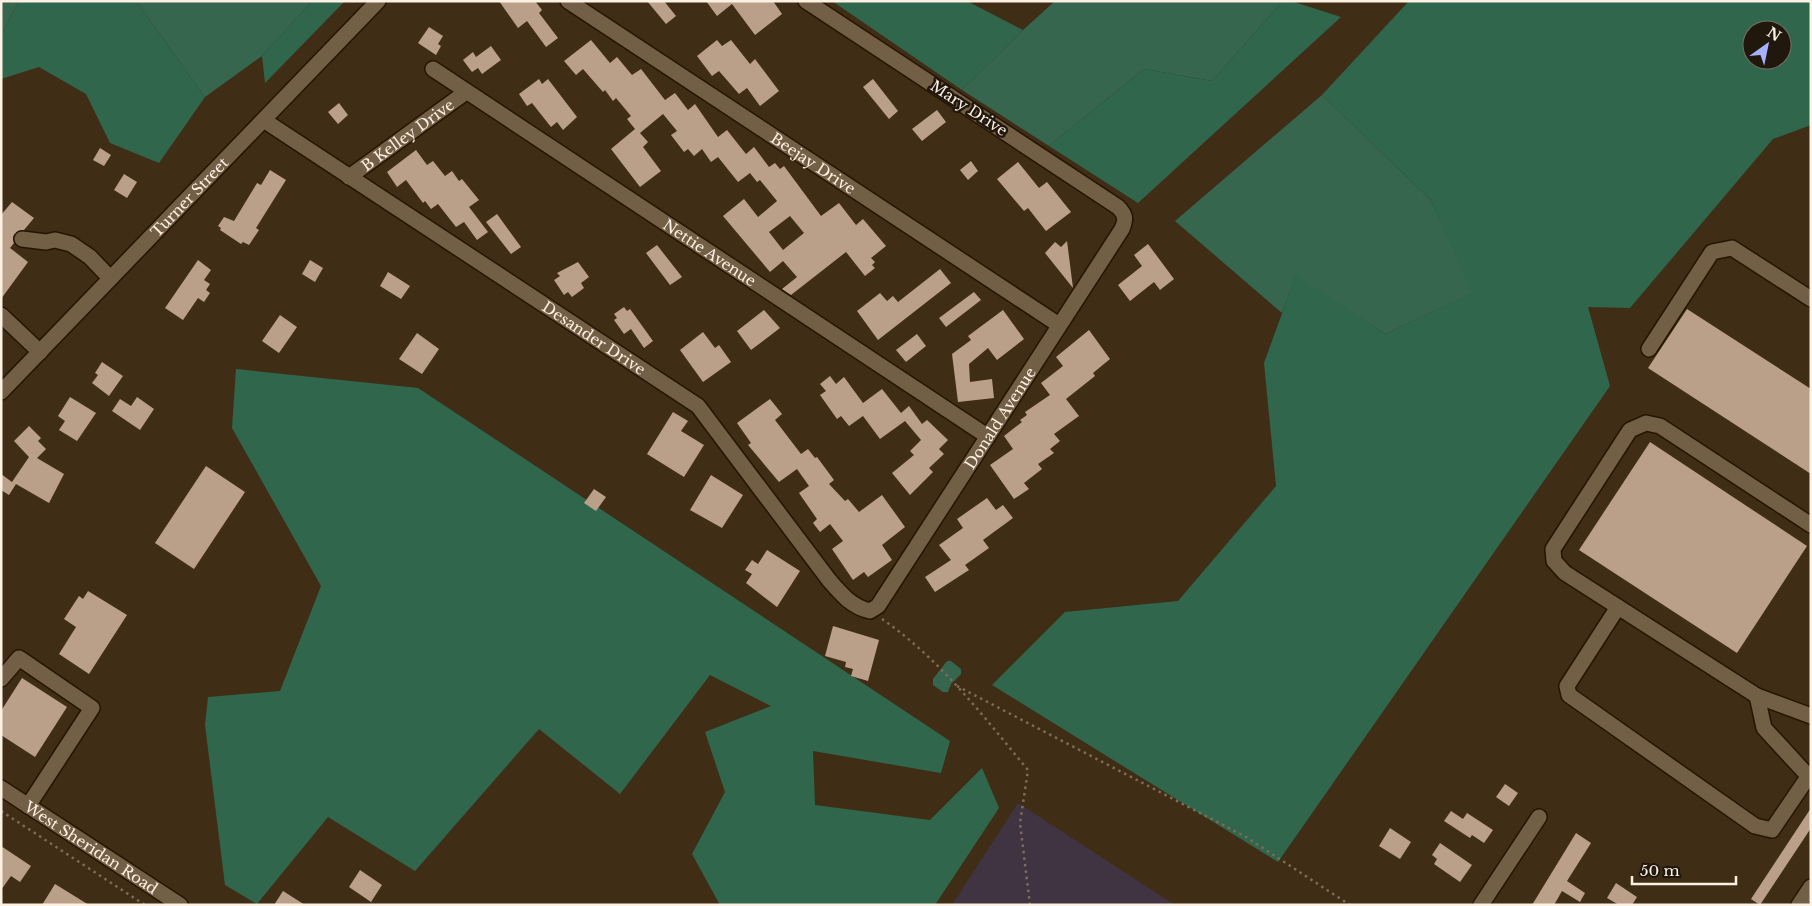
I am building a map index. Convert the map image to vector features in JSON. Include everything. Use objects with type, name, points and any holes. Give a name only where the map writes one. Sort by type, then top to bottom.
[{"type":"street","name":"Turner Street","points":[[1,392],[265,121],[378,1]]},
{"type":"street","name":"Beejay Drive","points":[[568,1],[1059,325]]},
{"type":"street","name":"Mary Drive","points":[[806,1],[1118,207],[1124,213],[1125,220]]},
{"type":"street","name":"Nettie Avenue","points":[[433,68],[466,92],[987,436]]},
{"type":"street","name":"B Kelley Drive","points":[[349,177],[466,92]]},
{"type":"street","name":"Desander Drive","points":[[265,121],[698,406],[829,580],[848,600],[860,608],[870,611]]},
{"type":"street","name":"Donald Avenue","points":[[870,611],[878,606],[1122,229],[1125,220]]},
{"type":"street","points":[[22,239],[46,242],[55,240],[71,244],[90,257],[110,278]]},
{"type":"street","points":[[1649,349],[1712,252],[1732,248],[1811,299]]},
{"type":"street","points":[[1,315],[40,352]]},
{"type":"street","points":[[1808,711],[1758,696],[1565,573],[1554,561],[1553,549],[1630,430],[1646,423],[1660,426],[1811,526]]},
{"type":"street","points":[[1618,607],[1567,686],[1569,695],[1755,826],[1772,830],[1810,778],[1764,728],[1758,696]]},
{"type":"street","points":[[1,678],[19,658],[92,708],[28,806]]},
{"type":"street","name":"West Sheridan Road","points":[[1,788],[180,905]]},
{"type":"street","points":[[1481,905],[1539,817]]},
{"type":"street","points":[[1799,905],[1811,887]]},
{"type":"path","points":[[870,611],[912,639],[957,686],[1028,770],[1020,823],[1030,905]]},
{"type":"path","points":[[957,686],[1246,837],[1350,905]]},
{"type":"path","points":[[1,811],[145,905]]},
{"type":"shaded area","points":[[1018,803],[1175,905],[952,905]]},
{"type":"green space","points":[[1,1],[19,1],[1,35]]},
{"type":"green space","points":[[19,1],[136,1],[205,97],[159,163],[110,143],[86,94],[39,67],[1,79],[1,35]]},
{"type":"green space","points":[[136,1],[312,1],[262,56],[205,97]]},
{"type":"green space","points":[[312,1],[345,1],[265,83],[262,56]]},
{"type":"green space","points":[[832,1],[967,1],[1023,30],[962,90]]},
{"type":"green space","points":[[1055,1],[1283,1],[1212,81],[1144,69],[1049,146],[962,90]]},
{"type":"green space","points":[[1283,1],[1291,1],[1341,17],[1138,203],[1049,146],[1144,69],[1212,81]]},
{"type":"green space","points":[[1409,1],[1811,1],[1811,125],[1773,139],[1630,308],[1588,307],[1610,386],[1278,862],[992,685],[1065,612],[1178,601],[1276,486],[1264,363],[1296,275],[1385,334],[1472,293],[1431,200],[1322,95]]},
{"type":"green space","points":[[1322,95],[1431,200],[1473,293],[1385,334],[1296,276],[1282,313],[1175,221]]},
{"type":"green space","points":[[236,369],[418,388],[950,741],[941,773],[813,751],[815,805],[930,820],[982,768],[999,808],[935,905],[720,905],[692,854],[725,792],[705,732],[771,706],[710,675],[620,794],[539,729],[415,871],[328,817],[257,904],[225,885],[205,725],[208,697],[280,691],[321,586],[232,428]]},
{"type":"green space","points":[[947,661],[951,661],[961,669],[961,674],[951,684],[948,692],[943,692],[933,685],[933,679]]},
{"type":"building","points":[[499,1],[535,1],[542,10],[539,13],[558,38],[546,47],[527,21],[518,28]]},
{"type":"building","points":[[647,1],[664,1],[676,16],[666,24]]},
{"type":"building","points":[[706,1],[773,1],[782,14],[755,35],[732,4],[717,16]]},
{"type":"building","points":[[429,27],[443,36],[438,44],[441,46],[436,55],[418,43]]},
{"type":"building","points":[[591,40],[610,63],[617,57],[632,75],[641,69],[665,100],[675,93],[688,110],[695,104],[718,137],[727,130],[746,154],[754,147],[769,167],[775,163],[780,169],[784,166],[821,216],[839,203],[856,225],[863,219],[886,246],[871,258],[875,262],[872,265],[875,268],[865,276],[846,252],[791,295],[782,289],[797,277],[783,261],[770,272],[723,216],[744,199],[758,217],[777,201],[760,180],[757,182],[750,173],[738,182],[718,157],[711,162],[702,149],[694,156],[688,149],[684,152],[671,135],[677,131],[663,114],[640,133],[648,142],[643,147],[661,171],[640,187],[611,149],[635,129],[627,119],[631,116],[616,98],[613,101],[605,90],[603,92],[583,69],[576,75],[564,61]],"holes":[[[790,216],[804,233],[783,250],[769,232]]]},
{"type":"building","points":[[717,40],[722,46],[731,40],[750,64],[755,59],[779,91],[760,106],[747,88],[739,94],[719,71],[712,76],[697,56]]},
{"type":"building","points":[[491,46],[501,60],[482,74],[478,68],[472,72],[463,60],[473,52],[476,57]]},
{"type":"building","points":[[539,79],[542,84],[548,79],[577,117],[563,130],[557,122],[551,127],[532,103],[527,106],[519,94]]},
{"type":"building","points":[[873,79],[898,111],[889,119],[863,87]]},
{"type":"building","points":[[339,103],[348,115],[338,124],[328,112]]},
{"type":"building","points":[[937,110],[946,122],[922,141],[912,129]]},
{"type":"building","points":[[100,148],[111,155],[104,166],[93,160]]},
{"type":"building","points":[[416,150],[427,165],[433,161],[445,176],[452,171],[459,181],[462,179],[479,200],[469,207],[488,232],[477,240],[464,222],[456,227],[438,204],[431,209],[425,201],[423,203],[406,180],[397,187],[387,172]]},
{"type":"building","points":[[971,161],[978,171],[968,180],[960,170]]},
{"type":"building","points":[[1018,162],[1039,188],[1047,182],[1071,212],[1046,231],[1028,208],[1024,211],[997,179]]},
{"type":"building","points":[[270,170],[286,180],[256,228],[259,230],[249,245],[243,242],[241,244],[220,230],[221,228],[218,226],[224,217],[234,221],[257,183],[261,185]]},
{"type":"building","points":[[124,174],[137,182],[127,198],[114,190]]},
{"type":"building","points":[[12,202],[34,218],[24,230],[18,231],[13,237],[14,243],[10,248],[28,262],[1,299],[1,215]]},
{"type":"building","points":[[497,214],[521,247],[511,254],[486,222]]},
{"type":"building","points":[[1067,241],[1073,288],[1045,253],[1055,242],[1061,247]]},
{"type":"building","points":[[1148,244],[1174,279],[1160,290],[1154,282],[1130,301],[1118,285],[1142,266],[1134,255]]},
{"type":"building","points":[[657,245],[682,277],[670,285],[646,253]]},
{"type":"building","points":[[198,260],[211,270],[204,280],[210,284],[206,290],[210,293],[204,302],[198,298],[183,320],[165,308]]},
{"type":"building","points":[[310,260],[323,268],[315,282],[302,274]]},
{"type":"building","points":[[578,262],[589,277],[581,283],[584,288],[572,297],[568,292],[564,295],[554,280],[560,276],[557,273]]},
{"type":"building","points":[[940,269],[951,283],[878,340],[857,311],[880,293],[887,301],[893,296],[898,302]]},
{"type":"building","points":[[388,272],[410,286],[401,299],[380,286]]},
{"type":"building","points":[[974,292],[981,300],[946,327],[939,318]]},
{"type":"building","points":[[624,307],[627,311],[630,309],[653,341],[644,348],[631,329],[624,334],[614,320],[617,318],[614,314]]},
{"type":"building","points":[[1687,309],[1811,389],[1811,474],[1648,368]]},
{"type":"building","points":[[764,310],[780,328],[751,350],[737,331]]},
{"type":"building","points":[[1003,310],[1024,339],[997,360],[988,348],[969,364],[970,382],[992,379],[994,398],[958,402],[952,354],[971,340],[968,336]]},
{"type":"building","points":[[280,315],[297,327],[279,353],[262,341]]},
{"type":"building","points":[[1089,330],[1110,359],[1093,373],[1095,376],[1066,399],[1079,416],[1054,434],[1060,441],[1050,449],[1054,453],[1038,464],[1042,469],[1024,483],[1029,489],[1014,499],[990,465],[1013,449],[1004,436],[1022,422],[1020,420],[1027,415],[1025,412],[1050,395],[1041,383],[1063,366],[1056,357]]},
{"type":"building","points":[[703,332],[715,348],[719,345],[731,362],[703,382],[680,350]]},
{"type":"building","points":[[417,333],[439,349],[422,374],[399,359]]},
{"type":"building","points":[[917,334],[926,346],[906,362],[896,350]]},
{"type":"building","points":[[102,362],[123,376],[109,396],[92,383],[98,375],[95,373]]},
{"type":"building","points":[[830,376],[836,384],[844,377],[863,403],[882,389],[901,413],[909,406],[922,424],[927,420],[948,440],[939,449],[944,454],[929,468],[933,472],[910,495],[892,473],[914,455],[910,451],[921,440],[905,421],[880,439],[863,416],[849,426],[841,416],[837,419],[820,395],[826,391],[820,384]]},
{"type":"building","points":[[70,397],[96,413],[77,441],[59,430],[65,421],[58,416]]},
{"type":"building","points":[[137,397],[154,409],[140,430],[112,411],[120,399],[131,406]]},
{"type":"building","points":[[770,399],[782,414],[775,420],[801,454],[808,449],[815,458],[817,457],[834,480],[829,484],[845,501],[848,499],[859,512],[882,495],[905,527],[882,545],[892,560],[868,577],[864,572],[853,580],[832,549],[843,541],[830,524],[820,532],[813,523],[817,519],[799,493],[809,486],[797,469],[779,482],[748,445],[751,443],[737,423]]},
{"type":"building","points":[[673,412],[688,421],[681,431],[704,445],[684,477],[647,454]]},
{"type":"building","points":[[29,426],[41,438],[38,441],[46,449],[37,458],[64,474],[49,503],[16,484],[9,495],[1,490],[1,474],[12,482],[29,457],[14,441]]},
{"type":"building","points":[[1650,442],[1807,546],[1737,653],[1579,550]]},
{"type":"building","points":[[206,466],[245,492],[194,569],[155,543]]},
{"type":"building","points":[[711,475],[743,495],[722,528],[690,510]]},
{"type":"building","points":[[594,489],[606,497],[596,511],[584,503]]},
{"type":"building","points":[[987,498],[996,510],[1003,505],[1013,518],[983,540],[989,548],[965,565],[969,570],[935,592],[925,577],[951,560],[939,545],[963,528],[957,519]]},
{"type":"building","points":[[767,550],[800,571],[777,607],[746,583],[752,574],[745,570],[752,560],[758,564]]},
{"type":"building","points":[[88,591],[127,615],[89,674],[59,654],[76,627],[64,619],[79,596],[83,599]]},
{"type":"building","points":[[833,626],[879,640],[868,681],[851,676],[853,669],[845,667],[846,662],[825,656]]},
{"type":"building","points":[[22,678],[67,707],[35,757],[1,735],[1,711]]},
{"type":"building","points":[[1505,784],[1518,793],[1509,806],[1496,797]]},
{"type":"building","points":[[1811,808],[1811,828],[1760,905],[1751,899]]},
{"type":"building","points":[[1451,811],[1463,819],[1467,813],[1493,830],[1484,843],[1472,835],[1470,838],[1444,821]]},
{"type":"building","points":[[1390,828],[1411,842],[1400,859],[1379,846]]},
{"type":"building","points":[[1576,833],[1591,843],[1567,881],[1585,893],[1580,902],[1562,891],[1554,905],[1532,905]]},
{"type":"building","points":[[1440,843],[1472,865],[1460,882],[1434,864],[1437,859],[1432,855]]},
{"type":"building","points":[[1,846],[31,866],[20,882],[11,876],[1,890]]},
{"type":"building","points":[[360,870],[382,885],[371,902],[349,887]]},
{"type":"building","points":[[1616,883],[1637,897],[1632,905],[1619,905],[1607,898]]},
{"type":"building","points":[[55,884],[89,905],[42,905]]},
{"type":"building","points":[[283,891],[305,905],[274,905]]}]
